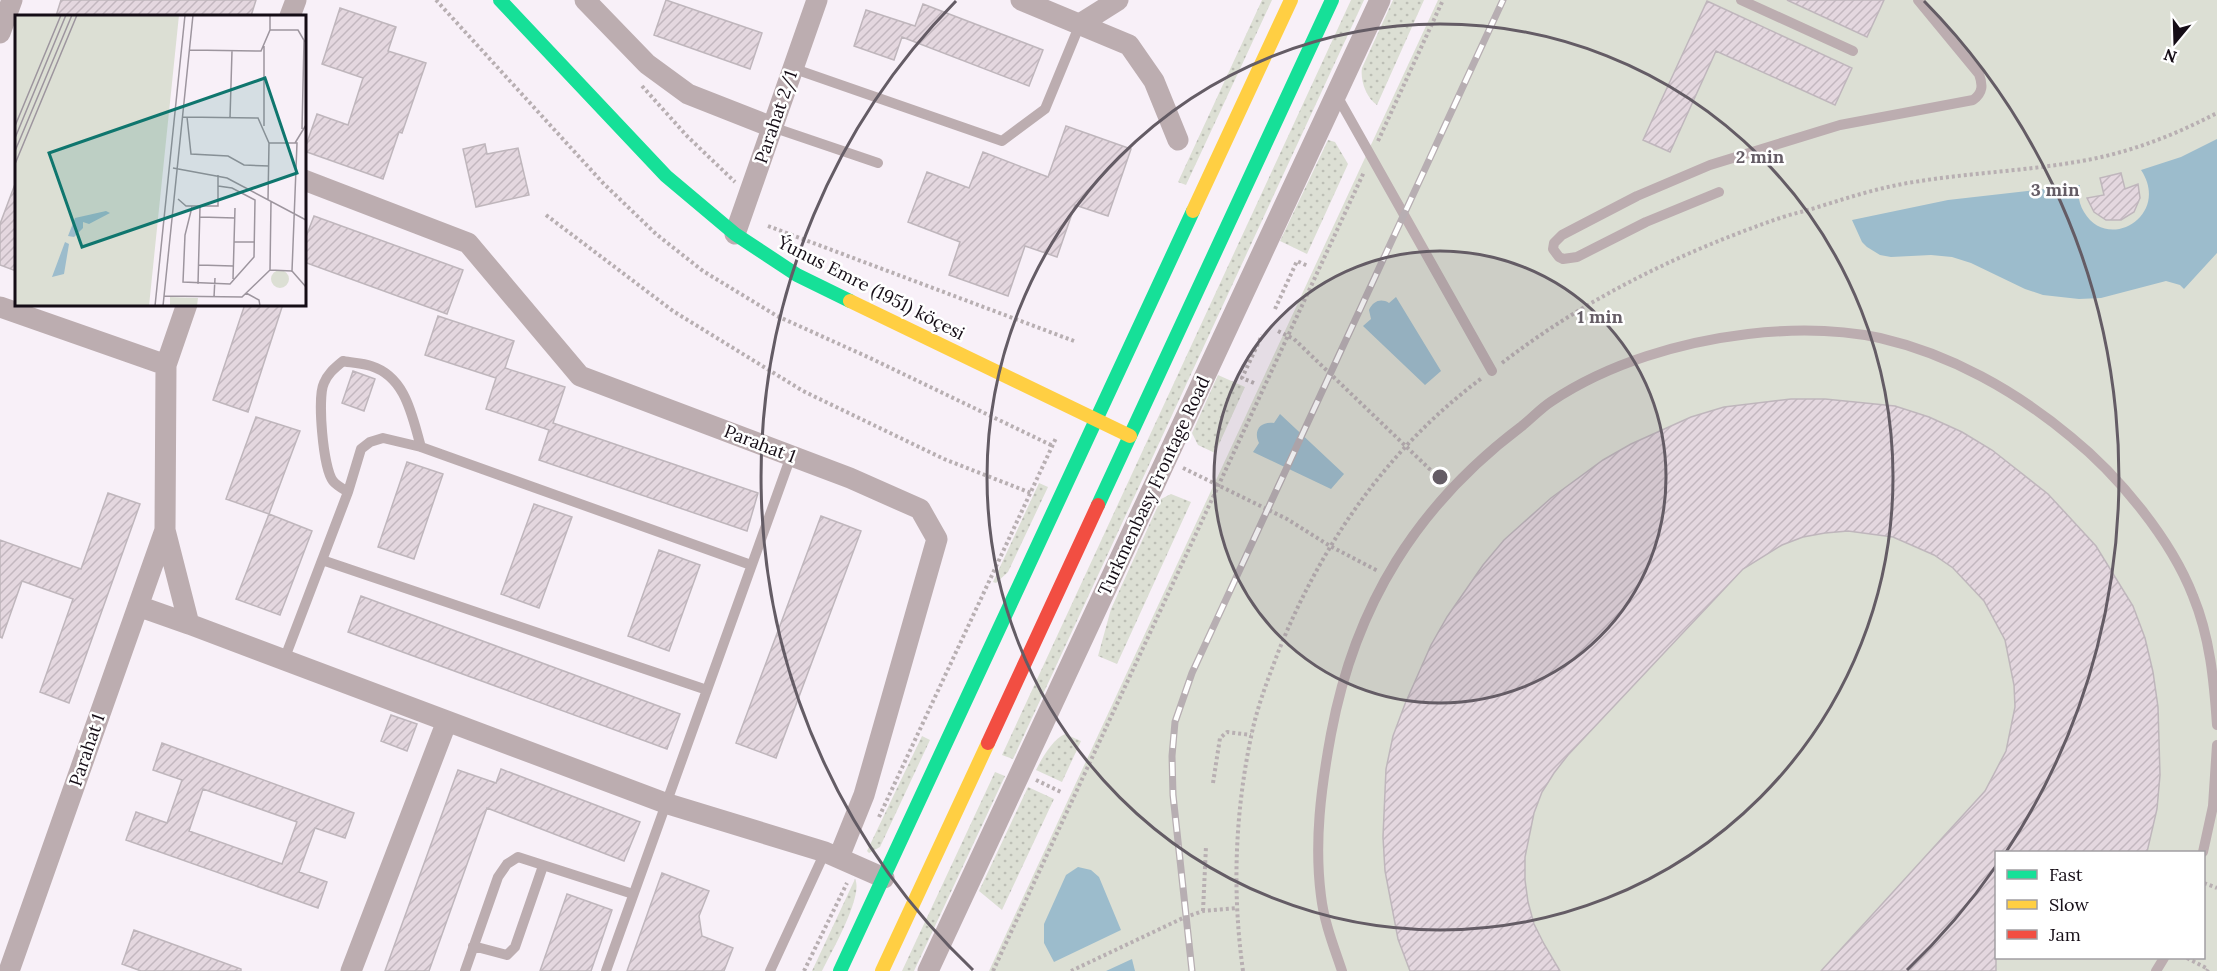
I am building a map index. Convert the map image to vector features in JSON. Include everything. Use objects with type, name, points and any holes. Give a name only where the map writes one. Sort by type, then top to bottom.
[{"type":"main road","name":"Ýunus Emre (1951) köçesi","points":[[500,0],[666,176],[738,225],[797,276],[1130,436]]},
{"type":"main road","points":[[840,971],[1291,0]]},
{"type":"main road","points":[[882,971],[1332,0]]},
{"type":"street","points":[[0,33],[12,0]]},
{"type":"street","points":[[290,15],[296,0]]},
{"type":"street","points":[[585,0],[647,64],[688,94],[772,127]]},
{"type":"street","name":"Parahat 2/1","points":[[738,225],[817,0]]},
{"type":"street","points":[[1021,0],[1129,45],[1154,81],[1178,140]]},
{"type":"street","points":[[1080,24],[1118,0]]},
{"type":"street","name":"Turkmenbasy Frontage Road","points":[[928,971],[1380,0]]},
{"type":"street","name":"Parahat 1","points":[[306,181],[468,243],[580,376],[850,478],[920,509],[937,539],[864,795],[840,858]]},
{"type":"street","name":"Parahat 1","points":[[186,306],[166,365],[165,530],[189,624]]},
{"type":"street","points":[[0,307],[166,365]]},
{"type":"street","name":"Parahat 1","points":[[9,971],[165,530]]},
{"type":"street","points":[[138,606],[665,803],[840,858],[884,878]]},
{"type":"street","points":[[351,971],[447,721]]},
{"type":"lane","points":[[1742,0],[1853,51]]},
{"type":"lane","points":[[1719,192],[1646,222],[1577,257],[1563,259],[1558,257],[1553,249],[1554,243],[1562,235],[1637,196],[1710,165],[1840,125],[1973,100],[1978,97],[1982,87],[1979,74],[1918,0]]},
{"type":"lane","points":[[792,69],[1002,141],[1046,109],[1080,24]]},
{"type":"lane","points":[[1336,94],[1491,371]]},
{"type":"lane","points":[[772,127],[878,163]]},
{"type":"lane","points":[[1342,971],[1321,898],[1318,815],[1341,688],[1362,625],[1387,576],[1418,527],[1450,489],[1497,444],[1551,402],[1619,367],[1655,354],[1729,336],[1805,331],[1843,333],[1879,338],[1916,349],[1986,379],[2027,403],[2080,444],[2132,499],[2155,529],[2193,595],[2208,646],[2217,725]]},
{"type":"lane","points":[[348,492],[332,480],[325,459],[322,433],[322,385],[330,372],[343,361],[372,366],[396,380],[407,401],[421,447]]},
{"type":"lane","points":[[284,660],[348,492],[361,449],[370,442],[383,438],[421,447],[751,565]]},
{"type":"lane","points":[[606,971],[791,456]]},
{"type":"lane","points":[[322,560],[707,690]]},
{"type":"lane","points":[[2204,851],[2213,806],[2217,745]]},
{"type":"lane","points":[[465,971],[498,877],[507,864],[518,857],[633,894]]},
{"type":"lane","points":[[770,971],[840,858]]},
{"type":"lane","points":[[473,946],[507,955],[511,953],[543,866]]},
{"type":"path","points":[[995,970],[1443,0]]},
{"type":"path","points":[[639,83],[687,136],[748,195]]},
{"type":"path","points":[[1243,971],[1237,908],[1236,837],[1251,735],[1270,674],[1307,585],[1342,526],[1375,482],[1444,407],[1554,326],[1631,280],[1692,252],[1849,196],[1913,182],[1979,172],[2077,162],[2160,140],[2217,113]]},
{"type":"path","points":[[546,215],[673,311],[803,391],[944,459],[1031,493]]},
{"type":"path","points":[[738,225],[1074,341]]},
{"type":"path","points":[[1275,309],[1297,261],[1308,266]]},
{"type":"path","points":[[1278,331],[1288,336],[1450,489]]},
{"type":"path","points":[[1254,383],[1242,378],[1262,335]]},
{"type":"path","points":[[876,822],[1056,438]]},
{"type":"path","points":[[1166,460],[1287,519],[1330,546],[1387,576]]},
{"type":"path","points":[[1213,783],[1220,738],[1227,732],[1251,735]]},
{"type":"path","points":[[1203,911],[1206,846]]},
{"type":"path","points":[[804,971],[840,858]]},
{"type":"path","points":[[1071,971],[1183,918],[1203,911],[1237,908]]},
{"type":"path","points":[[2190,959],[2208,969],[2207,971]]},
{"type":"shaded area","points":[[1262,0],[1272,0],[1186,185],[1178,182]]},
{"type":"shaded area","points":[[1351,0],[1364,0],[1013,759],[1002,755]]},
{"type":"shaded area","points":[[1393,0],[1424,0],[1377,105],[1365,88],[1362,68]]},
{"type":"shaded area","points":[[1438,0],[2217,0],[2217,971],[989,971]]},
{"type":"shaded area","points":[[1328,140],[1335,142],[1348,164],[1307,254],[1280,241]]},
{"type":"shaded area","points":[[1218,375],[1245,387],[1215,453],[1198,445],[1192,433]]},
{"type":"shaded area","points":[[1039,483],[1048,487],[1008,572],[996,583],[993,582]]},
{"type":"shaded area","points":[[1171,494],[1191,502],[1117,664],[1098,656],[1111,609],[1161,499]]},
{"type":"shaded area","points":[[1065,734],[1081,741],[1062,782],[1036,770],[1052,744]]},
{"type":"shaded area","points":[[922,736],[930,740],[880,847],[869,853],[867,851]]},
{"type":"shaded area","points":[[995,772],[1005,776],[914,971],[902,971]]},
{"type":"shaded area","points":[[1028,787],[1054,799],[1002,910],[979,891]]},
{"type":"shaded area","points":[[855,879],[857,887],[855,898],[839,938],[822,971],[812,971]]},
{"type":"water","points":[[2217,139],[2217,253],[2184,289],[2180,285],[2166,281],[2101,298],[2079,299],[2043,295],[1952,257],[1880,255],[1862,242],[1852,220],[1948,200],[2080,185],[2079,195],[2084,212],[2095,224],[2107,229],[2120,229],[2133,223],[2142,214],[2148,201],[2148,186],[2141,170],[2181,157]]},
{"type":"water","points":[[1396,297],[1441,371],[1425,385],[1363,326],[1371,319],[1369,310],[1373,304],[1378,301],[1389,303]]},
{"type":"water","points":[[1280,414],[1344,474],[1331,489],[1253,452],[1259,443],[1257,431],[1259,428],[1265,424],[1274,423]]},
{"type":"water","points":[[1078,867],[1091,870],[1099,877],[1121,930],[1054,962],[1044,943],[1044,924],[1066,875]]},
{"type":"water","points":[[1132,959],[1135,971],[1106,971]]},
{"type":"building","points":[[61,0],[256,0],[251,15],[56,15]]},
{"type":"building","points":[[666,0],[762,33],[750,69],[654,35]]},
{"type":"building","points":[[1787,0],[1884,0],[1867,37]]},
{"type":"building","points":[[1707,1],[1852,68],[1835,105],[1716,51],[1670,152],[1643,140]]},
{"type":"building","points":[[923,4],[1043,50],[1029,86],[902,37],[894,60],[854,46],[866,10],[915,26]]},
{"type":"building","points":[[340,8],[396,27],[388,51],[426,63],[402,133],[399,132],[383,179],[306,152],[317,114],[348,125],[363,78],[322,64]]},
{"type":"building","points":[[1066,126],[1131,149],[1108,216],[1075,205],[1057,257],[1025,246],[1008,296],[949,275],[960,242],[908,222],[927,172],[969,188],[983,152],[1048,177]]},
{"type":"building","points":[[485,144],[487,154],[518,148],[529,195],[476,207],[463,149]]},
{"type":"building","points":[[2121,173],[2125,189],[2138,184],[2140,198],[2134,212],[2121,220],[2106,220],[2094,212],[2087,198],[2104,195],[2100,178]]},
{"type":"building","points":[[15,184],[15,271],[0,265],[0,224]]},
{"type":"building","points":[[314,216],[463,270],[447,314],[306,263],[306,237]]},
{"type":"building","points":[[244,306],[282,306],[248,412],[213,400]]},
{"type":"building","points":[[438,316],[514,341],[505,368],[565,387],[553,423],[758,493],[747,531],[539,460],[549,430],[486,409],[496,378],[425,355]]},
{"type":"building","points":[[353,371],[375,379],[364,411],[342,403]]},
{"type":"building","points":[[1791,399],[1825,399],[1895,406],[1929,417],[1962,432],[1992,450],[2048,494],[2096,546],[2133,606],[2145,638],[2158,707],[2160,775],[2157,809],[2147,851],[1995,851],[1996,971],[1821,971],[1985,791],[2006,751],[2015,707],[2014,685],[2005,640],[1984,601],[1953,568],[1934,555],[1893,537],[1848,531],[1825,533],[1803,537],[1782,545],[1743,569],[1568,755],[1542,792],[1534,813],[1525,857],[1525,880],[1534,924],[1560,971],[1410,971],[1398,939],[1385,871],[1383,837],[1386,769],[1393,736],[1431,645],[1447,617],[1483,565],[1504,540],[1551,498],[1603,460],[1631,444],[1691,417],[1724,407]]},
{"type":"building","points":[[256,417],[300,431],[269,514],[226,499]]},
{"type":"building","points":[[407,462],[443,474],[414,559],[378,547]]},
{"type":"building","points":[[108,493],[140,504],[69,703],[40,692],[73,599],[22,581],[2,638],[0,637],[0,540],[81,569]]},
{"type":"building","points":[[534,504],[572,517],[539,608],[501,594]]},
{"type":"building","points":[[269,514],[312,531],[280,615],[236,599]]},
{"type":"building","points":[[821,516],[861,531],[776,758],[736,743]]},
{"type":"building","points":[[659,550],[700,565],[669,651],[628,636]]},
{"type":"building","points":[[361,596],[680,714],[667,749],[348,632]]},
{"type":"building","points":[[391,715],[417,724],[407,751],[381,741]]},
{"type":"building","points":[[162,743],[354,813],[345,838],[315,828],[299,872],[327,882],[318,908],[126,840],[136,812],[167,823],[182,780],[153,770]],"holes":[[[203,789],[297,822],[282,864],[189,831]]]},
{"type":"building","points":[[501,769],[640,822],[624,861],[487,808],[429,971],[385,971],[458,770],[496,783]]},
{"type":"building","points":[[662,873],[709,891],[699,916],[702,936],[733,948],[724,971],[627,971]]},
{"type":"building","points":[[567,894],[612,910],[591,971],[540,971]]},
{"type":"building","points":[[134,930],[241,969],[241,971],[141,971],[122,964]]},
{"type":"railway","points":[[1192,971],[1173,795],[1172,756],[1175,722],[1192,673],[1503,0]]},
{"type":"traffic: fast","points":[[500,0],[666,176],[735,234],[797,275],[850,301]]},
{"type":"traffic: fast","points":[[1098,505],[1332,0]]},
{"type":"traffic: fast","points":[[840,971],[1193,211]]},
{"type":"traffic: slow","points":[[1193,211],[1291,0]]},
{"type":"traffic: slow","points":[[850,301],[1130,436]]},
{"type":"traffic: slow","points":[[882,971],[988,743]]},
{"type":"traffic: jam","points":[[988,743],[1098,505]]}]
